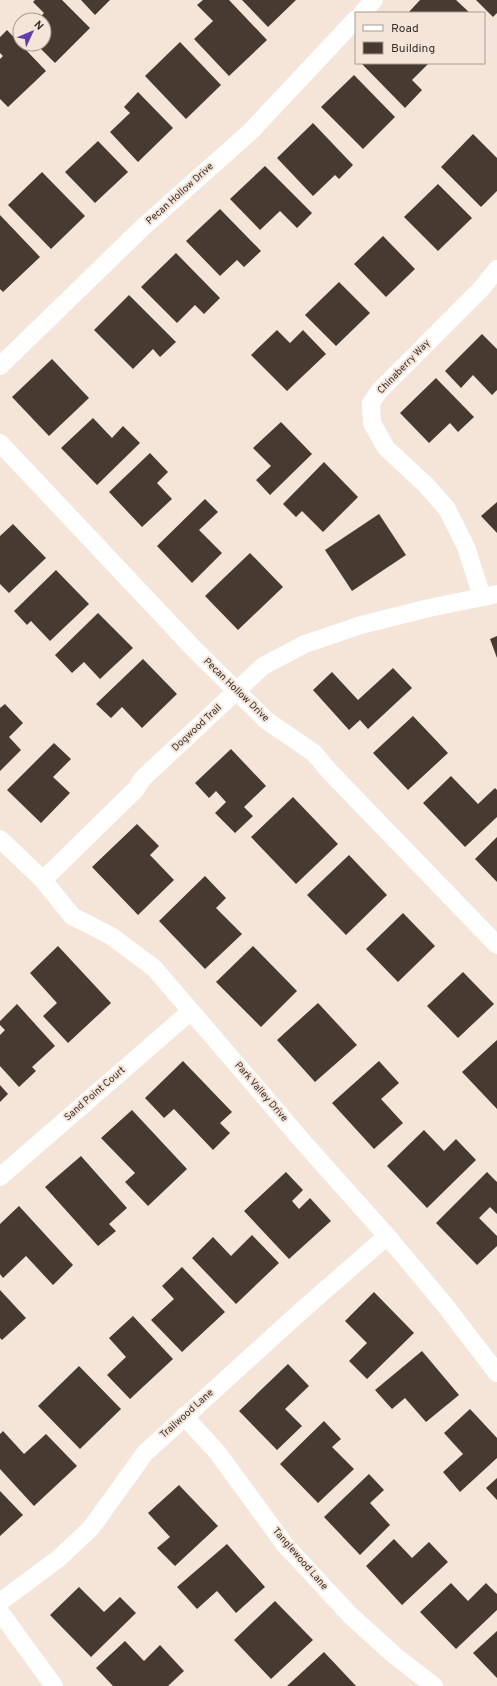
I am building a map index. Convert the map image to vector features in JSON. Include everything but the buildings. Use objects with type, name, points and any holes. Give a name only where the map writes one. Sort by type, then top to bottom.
[{"type":"street","points":[[363,12],[374,0]]},
{"type":"street","name":"Pecan Hollow Drive","points":[[0,366],[142,228],[250,132],[355,20]]},
{"type":"street","name":"Chinaberry Way","points":[[490,596],[447,509],[426,485],[386,448],[372,423],[370,403],[380,390],[481,289],[497,269]]},
{"type":"street","name":"Pecan Hollow Drive","points":[[0,443],[194,649],[267,721],[314,754],[328,771],[497,945]]},
{"type":"street","name":"Dogwood Trail","points":[[43,880],[136,789],[142,779],[263,666],[304,644],[361,625],[430,608],[490,596]]},
{"type":"street","name":"Park Valley Drive","points":[[0,839],[43,880],[72,916],[111,936],[154,968],[304,1143],[387,1236],[444,1304],[497,1373]]},
{"type":"street","name":"Sand Point Court","points":[[0,1177],[191,1011]]},
{"type":"street","name":"Trailwood Lane","points":[[0,1602],[58,1559],[91,1528],[145,1453],[184,1416],[387,1236]]},
{"type":"street","name":"Tanglewood Lane","points":[[184,1416],[217,1452],[285,1545],[344,1609],[394,1655],[434,1686]]},
{"type":"street","points":[[0,1612],[54,1686]]}]
